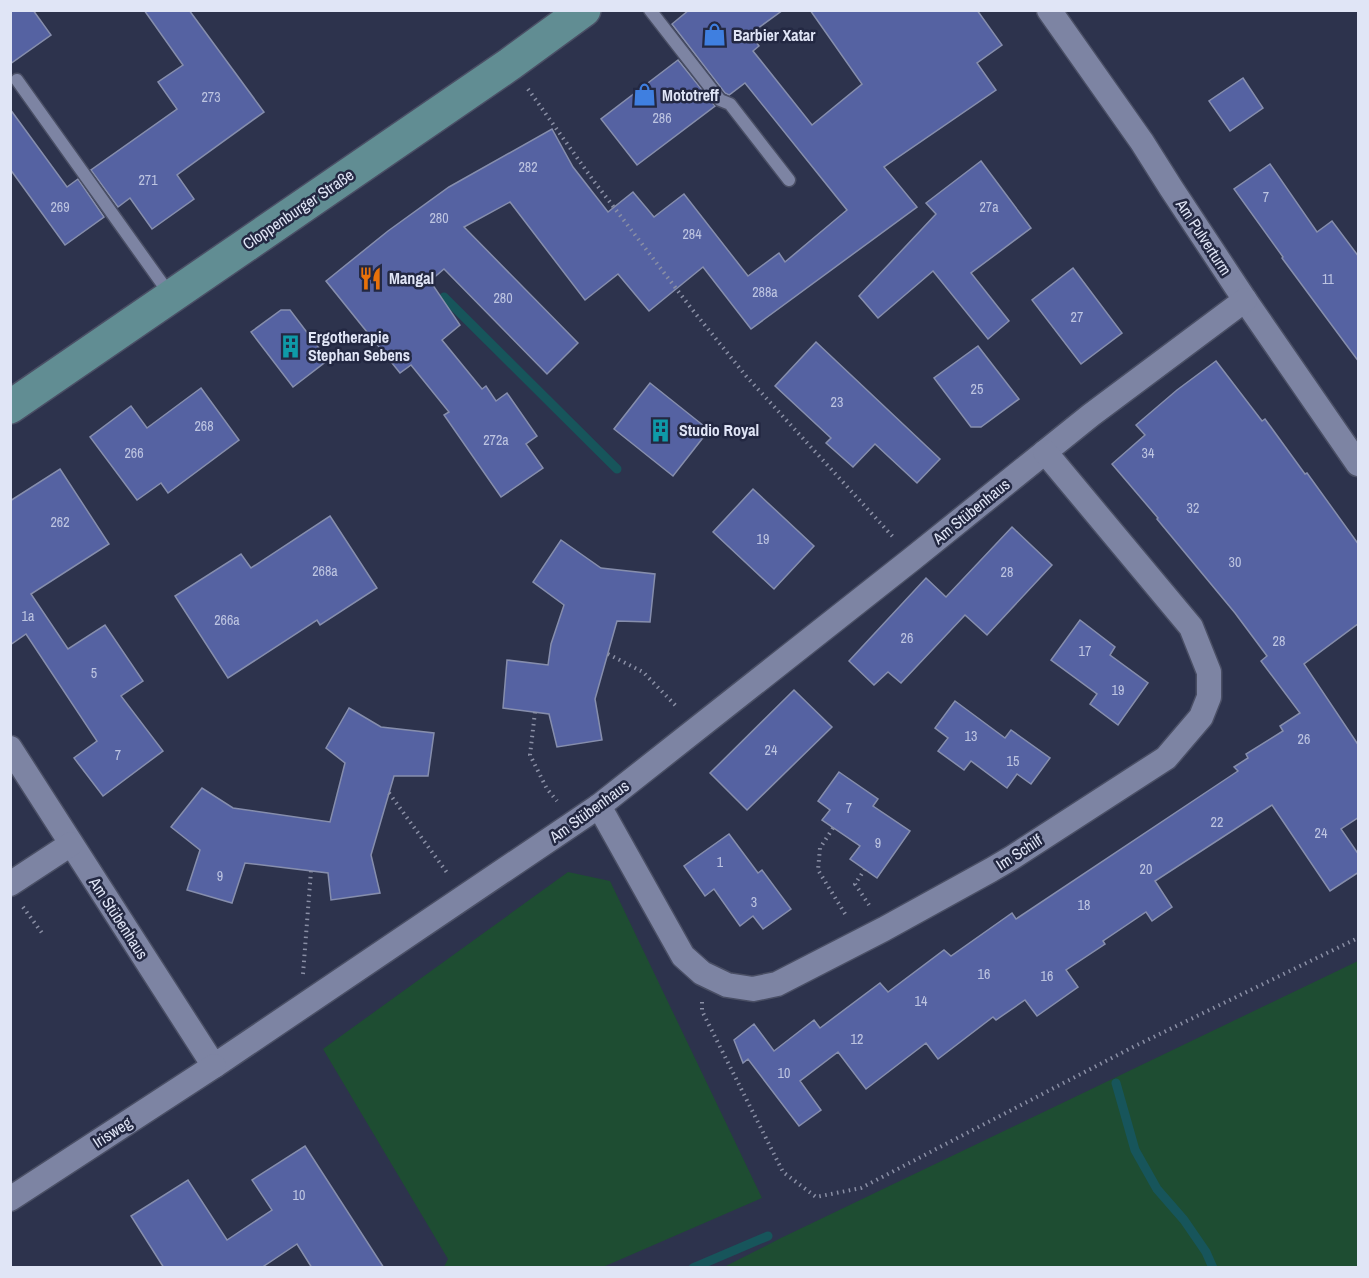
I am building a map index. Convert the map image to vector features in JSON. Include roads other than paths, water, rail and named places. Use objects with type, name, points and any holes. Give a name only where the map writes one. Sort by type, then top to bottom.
[{"type":"main road","name":"Cloppenburger Straße","points":[[10,407],[510,64],[584,10]]},
{"type":"street","name":"Am Pulverturm","points":[[1049,10],[1142,142],[1245,300],[1359,464]]},
{"type":"street","name":"Am Stübenhaus","points":[[10,748],[214,1066],[599,806],[1100,408],[1245,300]]},
{"type":"street","name":"Im Schilf","points":[[599,806],[683,956],[702,973],[727,986],[753,989],[777,984],[862,941],[991,870],[1166,758],[1201,717],[1209,697],[1209,672],[1191,627],[1045,452]]},
{"type":"street","points":[[14,891],[71,844]]},
{"type":"street","name":"Irisweg","points":[[10,1198],[214,1066]]},
{"type":"lane","points":[[650,10],[720,100],[730,104],[789,180]]},
{"type":"lane","points":[[17,80],[171,296]]},
{"type":"waterway","points":[[444,297],[617,469]]},
{"type":"waterway","points":[[1116,1083],[1135,1150],[1157,1189],[1184,1220],[1206,1252],[1213,1268]]},
{"type":"waterway","points":[[693,1268],[768,1236]]},
{"type":"place","name":"Barbier Xatar","points":[[715,35]]},
{"type":"place","name":"Mototreff","points":[[644,95]]},
{"type":"place","name":"Mangal","points":[[371,278]]},
{"type":"place","name":"Ergotherapie Stephan Sebens","points":[[290,346]]},
{"type":"place","name":"Studio Royal","points":[[661,430]]}]
